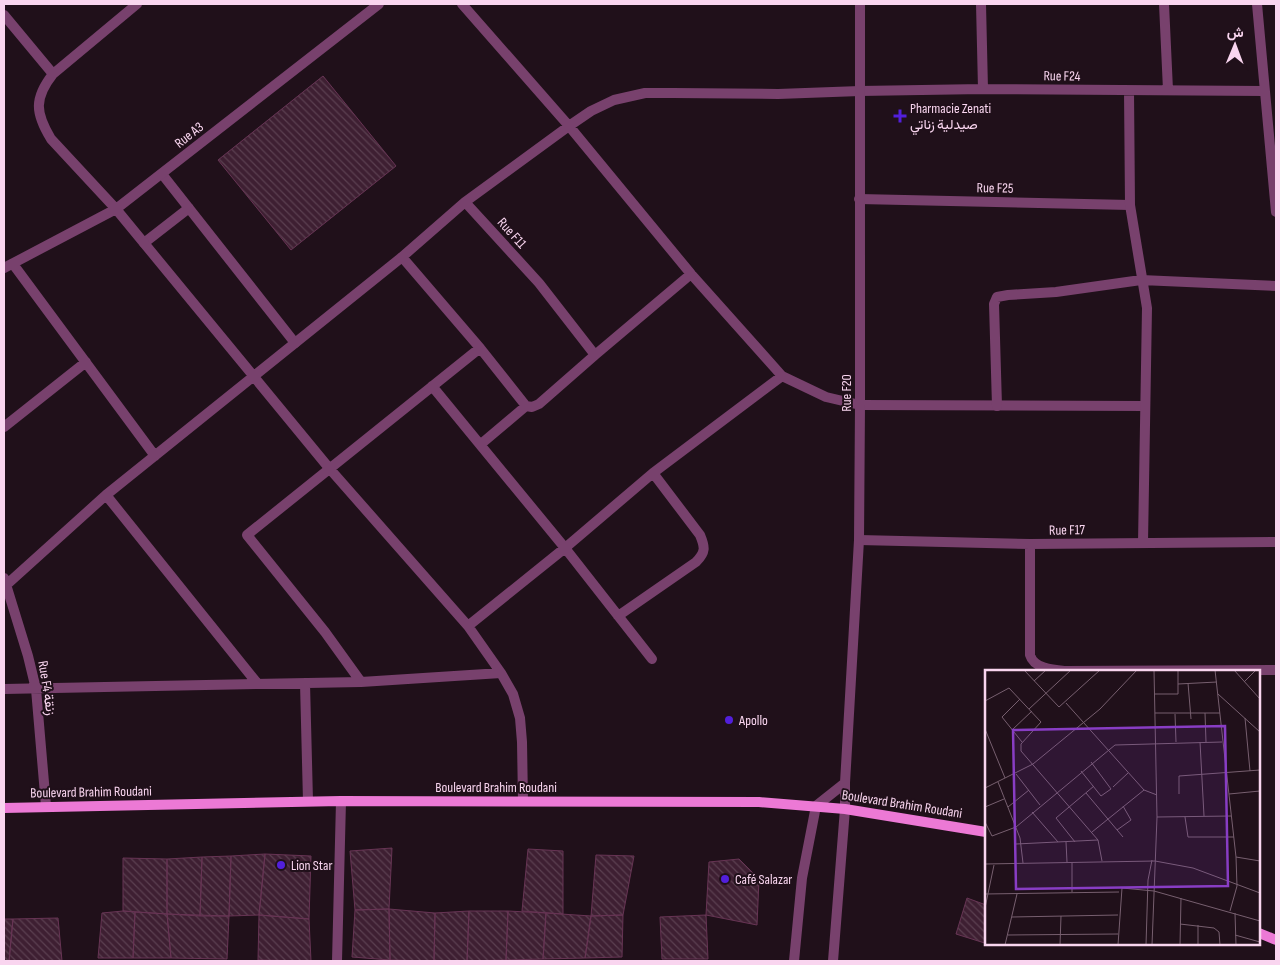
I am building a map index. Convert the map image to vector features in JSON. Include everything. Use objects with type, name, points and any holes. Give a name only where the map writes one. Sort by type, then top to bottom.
[{"type":"main road","name":"Boulevard Brahim Roudani","points":[[4,808],[308,801],[759,802],[845,809],[985,832]]},
{"type":"main road","points":[[1260,933],[1276,940]]},
{"type":"street","points":[[137,4],[53,74],[39,97],[39,111],[43,126],[51,139],[144,242],[329,468],[468,626],[501,673],[513,694],[520,718],[523,801]]},
{"type":"street","name":"Rue A3","points":[[8,266],[116,209],[378,4]]},
{"type":"street","points":[[462,4],[569,126],[690,274],[782,376],[826,398],[860,406],[1145,406]]},
{"type":"street","name":"Rue F20","points":[[833,961],[845,809],[859,540],[860,4]]},
{"type":"street","points":[[981,4],[983,89]]},
{"type":"street","points":[[1164,4],[1168,90]]},
{"type":"street","points":[[1257,4],[1276,212]]},
{"type":"street","points":[[4,15],[53,74]]},
{"type":"street","name":"Rue F24","points":[[5,583],[106,495],[402,257],[465,202],[569,126],[591,111],[614,100],[644,93],[723,92],[778,94],[983,89],[1264,91]]},
{"type":"street","points":[[1129,91],[1130,206],[1147,308],[1143,543]]},
{"type":"street","points":[[162,174],[295,343]]},
{"type":"street","name":"Rue F25","points":[[859,198],[1130,206]]},
{"type":"street","name":"Rue F11","points":[[465,202],[539,284],[595,355]]},
{"type":"street","points":[[144,242],[189,208]]},
{"type":"street","points":[[402,257],[480,348],[526,406],[532,407],[545,400],[690,274]]},
{"type":"street","points":[[8,266],[86,362],[155,456]]},
{"type":"street","points":[[998,406],[994,304],[997,297],[1056,292],[1141,280],[1276,286]]},
{"type":"street","points":[[361,682],[325,632],[247,535],[480,348]]},
{"type":"street","points":[[4,427],[86,362]]},
{"type":"street","points":[[468,626],[565,548],[653,473],[782,376]]},
{"type":"street","points":[[432,386],[565,548],[652,659]]},
{"type":"street","points":[[481,444],[526,406]]},
{"type":"street","points":[[618,616],[696,562],[703,555],[705,546],[700,535],[653,473]]},
{"type":"street","points":[[106,495],[257,683]]},
{"type":"street","name":"Rue F17","points":[[859,540],[1030,544],[1276,542]]},
{"type":"street","points":[[1030,544],[1030,655],[1034,662],[1043,667],[1060,670]]},
{"type":"street","name":"Rue F4 زنقة","points":[[5,583],[36,689],[46,806]]},
{"type":"street","points":[[1260,670],[1276,670]]},
{"type":"street","points":[[4,690],[361,682],[501,673]]},
{"type":"street","points":[[305,683],[308,801]]},
{"type":"street","points":[[794,961],[802,878],[816,806],[845,783]]},
{"type":"street","points":[[337,961],[341,801]]},
{"type":"building","points":[[323,76],[396,166],[291,250],[218,160]]},
{"type":"building","points":[[392,848],[389,909],[355,910],[350,851]]},
{"type":"building","points":[[528,849],[563,851],[563,914],[522,911]]},
{"type":"building","points":[[265,854],[311,856],[309,919],[259,915]]},
{"type":"building","points":[[265,854],[259,915],[229,916],[231,856]]},
{"type":"building","points":[[596,855],[634,856],[623,915],[591,916]]},
{"type":"building","points":[[231,856],[229,916],[200,916],[202,857]]},
{"type":"building","points":[[202,857],[200,916],[167,914],[167,859]]},
{"type":"building","points":[[123,858],[167,859],[167,914],[123,911]]},
{"type":"building","points":[[739,859],[759,879],[757,925],[706,915],[709,862]]},
{"type":"building","points":[[967,898],[985,905],[985,943],[956,934]]},
{"type":"building","points":[[389,909],[435,913],[434,961],[390,960]]},
{"type":"building","points":[[389,909],[390,960],[352,957],[355,910]]},
{"type":"building","points":[[469,911],[508,911],[506,960],[467,961]]},
{"type":"building","points":[[469,911],[467,961],[434,961],[435,913]]},
{"type":"building","points":[[508,911],[546,913],[543,959],[506,960]]},
{"type":"building","points":[[135,912],[133,958],[98,958],[102,913]]},
{"type":"building","points":[[135,912],[167,914],[171,958],[133,958]]},
{"type":"building","points":[[546,913],[591,916],[585,958],[543,959]]},
{"type":"building","points":[[167,914],[229,916],[227,959],[171,958]]},
{"type":"building","points":[[259,915],[309,919],[311,961],[258,960]]},
{"type":"building","points":[[623,915],[622,957],[585,958],[591,916]]},
{"type":"building","points":[[706,915],[708,959],[662,959],[660,917]]},
{"type":"building","points":[[58,918],[62,961],[9,961],[13,919]]},
{"type":"building","points":[[4,919],[13,919],[9,961],[4,961]]},
{"type":"place","name":"Pharmacie Zenati صيدلية زناتي","points":[[900,116]]},
{"type":"place","name":"Apollo","points":[[729,720]]},
{"type":"place","name":"Lion Star","points":[[281,865]]},
{"type":"place","name":"Café Salazar","points":[[725,879]]}]
